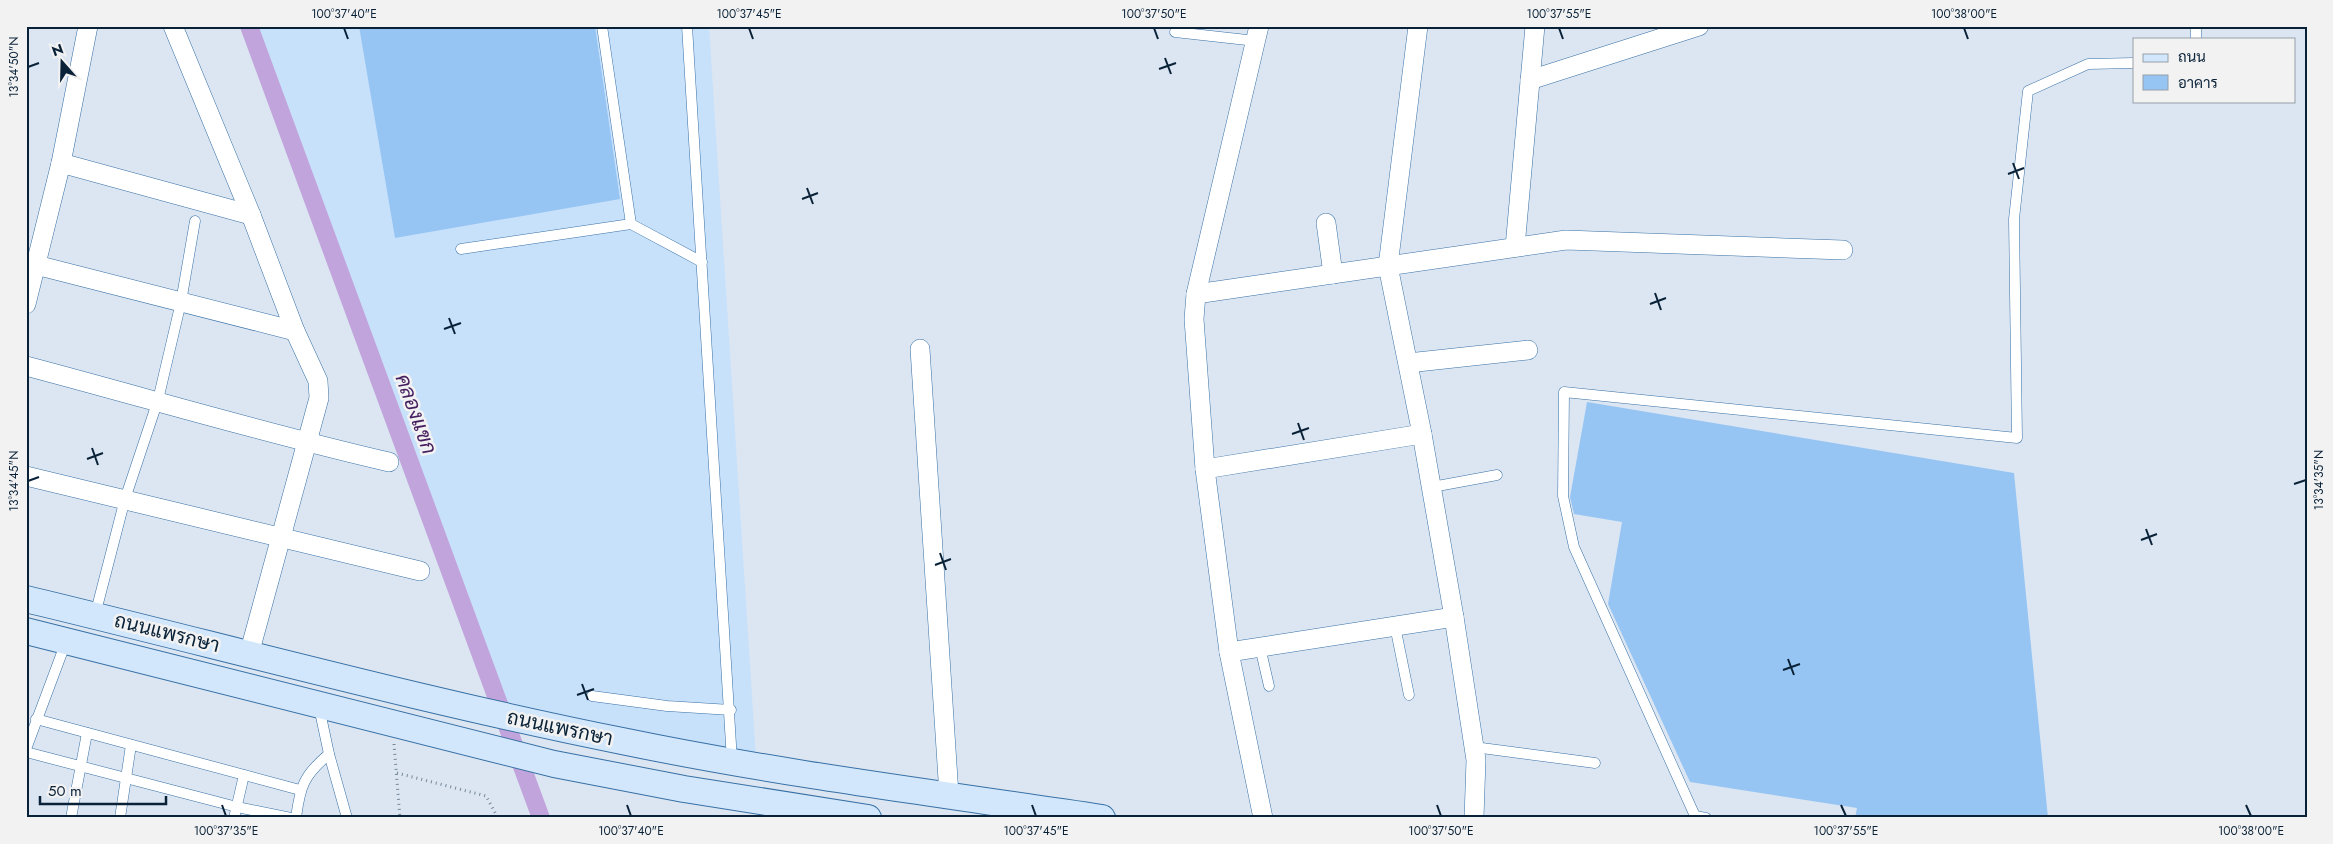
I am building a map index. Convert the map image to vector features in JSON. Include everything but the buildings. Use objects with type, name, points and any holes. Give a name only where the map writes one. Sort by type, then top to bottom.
[{"type":"main road","name":"ถนนแพรกษา","points":[[26,599],[540,724],[732,762],[1102,818]]},
{"type":"main road","name":"ถนนแพรกษา","points":[[26,632],[554,764],[684,789],[868,818]]},
{"type":"street","points":[[26,304],[61,163],[88,26]]},
{"type":"street","points":[[173,26],[251,216],[295,331],[318,381],[320,390],[249,654]]},
{"type":"street","points":[[1418,26],[1388,266],[1432,487],[1454,617],[1476,760],[1474,818]]},
{"type":"street","points":[[1515,247],[1534,26]]},
{"type":"street","points":[[1530,80],[1699,26]]},
{"type":"street","points":[[1257,33],[1196,294],[1194,319],[1205,469],[1229,652],[1263,818]]},
{"type":"street","points":[[61,163],[251,216]]},
{"type":"street","points":[[1326,223],[1333,274]]},
{"type":"street","points":[[1196,294],[1566,240],[1843,250]]},
{"type":"street","points":[[36,265],[295,331]]},
{"type":"street","points":[[920,349],[949,795]]},
{"type":"street","points":[[1408,363],[1528,350]]},
{"type":"street","points":[[26,366],[158,400],[306,443],[390,462]]},
{"type":"street","points":[[1205,469],[1422,434]]},
{"type":"street","points":[[26,476],[420,571]]},
{"type":"street","points":[[1229,652],[1454,617]]},
{"type":"lane","points":[[602,26],[632,224]]},
{"type":"lane","points":[[687,26],[732,762]]},
{"type":"lane","points":[[1175,32],[1257,33]]},
{"type":"lane","points":[[1706,818],[1695,816],[1574,547],[1563,496],[1564,392],[2017,438],[2014,219],[2028,91],[2088,64],[2133,63]]},
{"type":"lane","points":[[95,616],[125,499],[158,400],[181,302],[195,221]]},
{"type":"lane","points":[[461,249],[632,224],[702,262]]},
{"type":"lane","points":[[1432,487],[1498,475]]},
{"type":"lane","points":[[1395,626],[1409,696]]},
{"type":"lane","points":[[67,642],[36,719],[26,750],[235,812],[291,818]]},
{"type":"lane","points":[[1260,647],[1270,686]]},
{"type":"lane","points":[[592,696],[668,706],[730,710]]},
{"type":"lane","points":[[318,704],[329,754],[347,818]]},
{"type":"lane","points":[[36,719],[300,790]]},
{"type":"lane","points":[[71,818],[79,766],[87,733]]},
{"type":"lane","points":[[120,818],[131,745]]},
{"type":"lane","points":[[1474,747],[1594,763]]},
{"type":"lane","points":[[296,818],[300,790],[314,767],[329,754]]},
{"type":"lane","points":[[235,812],[244,775]]},
{"type":"path","points":[[392,723],[400,818]]},
{"type":"path","points":[[396,773],[486,796],[498,818]]},
{"type":"shaded area","points":[[252,26],[709,26],[756,758],[510,710]]},
{"type":"waterway","name":"คลองแขก","points":[[249,26],[541,818]]}]
